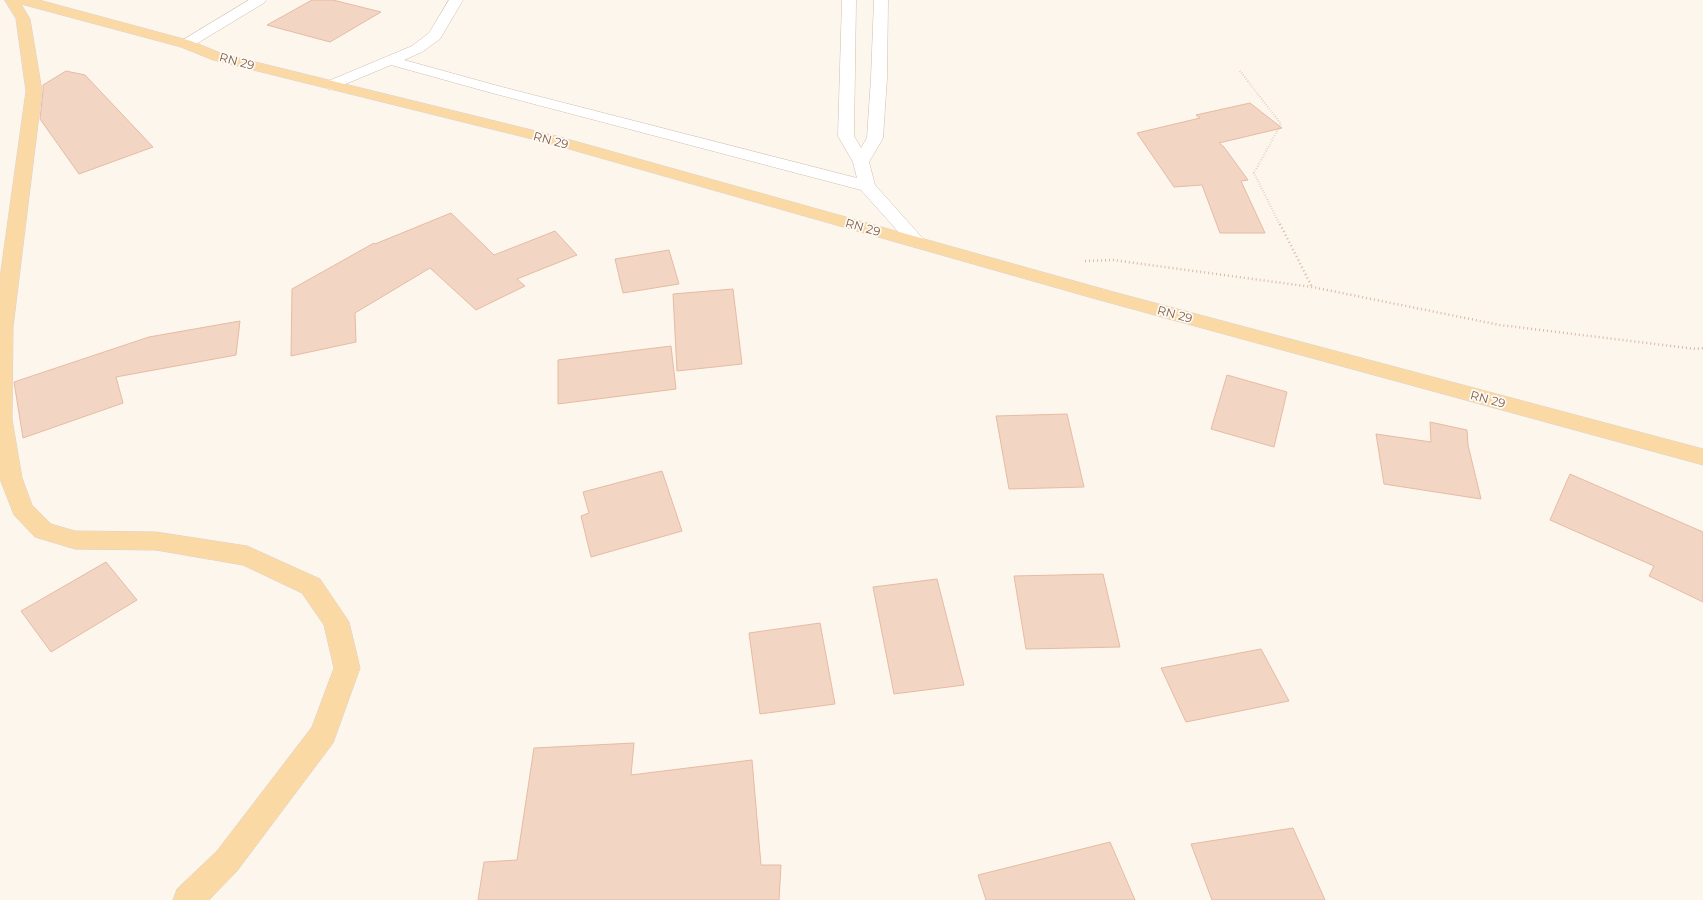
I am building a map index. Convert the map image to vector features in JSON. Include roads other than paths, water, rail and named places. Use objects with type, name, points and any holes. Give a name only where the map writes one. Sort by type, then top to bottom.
[{"type":"main road","points":[[12,0],[23,19],[34,91],[4,327],[1,419],[11,478],[22,509],[43,531],[76,540],[156,541],[247,556],[311,586],[336,622],[347,668],[323,734],[227,861],[188,900]]},
{"type":"main road","name":"RN 29","points":[[23,0],[186,44],[218,57],[554,140],[1103,295],[1703,457]]},
{"type":"street","points":[[186,44],[259,0]]},
{"type":"street","points":[[331,85],[417,49],[435,36],[456,0]]},
{"type":"street","points":[[849,0],[846,136],[861,162],[867,186],[917,242]]},
{"type":"street","points":[[861,162],[875,138],[879,78],[880,0]]},
{"type":"street","points":[[392,60],[505,92],[867,186]]}]
